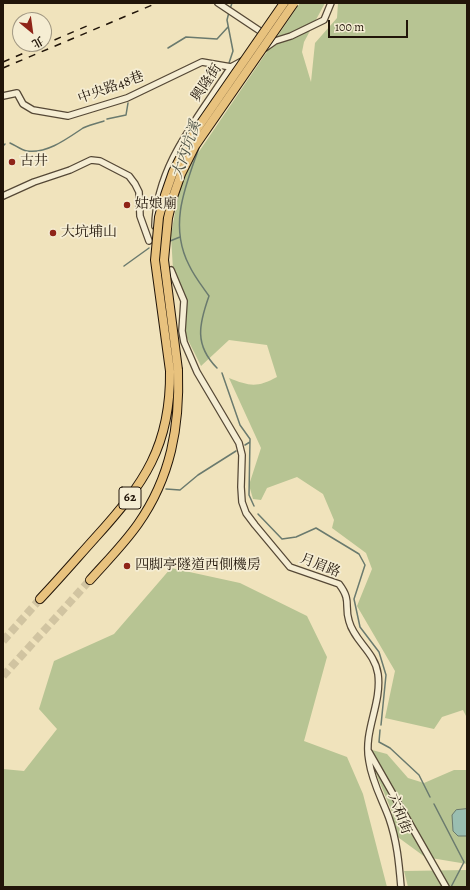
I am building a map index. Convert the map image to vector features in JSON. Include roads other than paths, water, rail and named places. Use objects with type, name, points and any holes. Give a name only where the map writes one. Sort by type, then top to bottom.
[{"type":"highway","name":"62","points":[[40,599],[126,504],[149,469],[164,431],[170,392],[170,371],[155,260],[159,217],[165,195],[173,172],[188,142],[284,3]]},
{"type":"highway","name":"62","points":[[90,580],[138,524],[161,485],[174,444],[178,417],[178,370],[164,260],[167,225],[173,197],[181,174],[195,146],[294,3]]},
{"type":"street","points":[[218,3],[275,41]]},
{"type":"street","name":"興隆街","points":[[154,246],[157,198],[170,162],[231,67],[275,41],[290,36],[324,20],[331,3]]},
{"type":"street","points":[[253,26],[258,36],[257,46],[253,55]]},
{"type":"street","name":"中央路48巷","points":[[3,96],[17,93],[23,104],[33,110],[68,116],[127,98],[202,62],[231,67]]},
{"type":"street","points":[[3,196],[34,182],[70,170],[91,160],[100,161],[129,176],[135,184],[139,192],[140,216],[149,241]]},
{"type":"street","name":"月眉路","points":[[171,270],[184,301],[182,331],[184,342],[197,372],[239,443],[242,455],[240,487],[242,502],[246,513],[290,568],[339,584],[344,591],[348,604],[348,621],[375,661],[379,689],[370,726],[368,750]]},
{"type":"street","points":[[368,750],[446,887]]},
{"type":"street","name":"六和街","points":[[368,750],[368,760],[374,784],[389,817],[398,849],[401,887]]},
{"type":"water","points":[[467,809],[467,836],[458,836],[453,831],[452,815],[456,810]]},
{"type":"waterway","name":"大內坑溪","points":[[230,9],[232,3]]},
{"type":"waterway","name":"大內坑溪","points":[[229,12],[227,20],[233,51],[229,63]]},
{"type":"waterway","points":[[168,48],[186,37],[217,39],[228,27]]},
{"type":"waterway","points":[[107,119],[126,115],[128,103]]},
{"type":"waterway","points":[[10,143],[27,151],[42,150],[50,148],[83,128],[104,121]]},
{"type":"waterway","name":"大內坑溪","points":[[200,145],[189,175],[181,205],[180,235],[183,250],[189,265],[209,296],[201,325],[201,334],[205,351],[217,368]]},
{"type":"waterway","points":[[170,241],[180,237]]},
{"type":"waterway","points":[[124,266],[149,248]]},
{"type":"waterway","name":"大內坑溪","points":[[222,373],[240,425],[250,439],[249,495],[254,506]]},
{"type":"waterway","name":"大內坑溪","points":[[245,445],[250,442]]},
{"type":"waterway","points":[[166,489],[180,490],[198,475],[236,451]]},
{"type":"waterway","name":"大內坑溪","points":[[258,514],[282,539],[296,537],[316,528],[359,554],[365,565],[354,599],[360,627],[379,652],[386,675],[381,725]]},
{"type":"waterway","name":"大內坑溪","points":[[380,730],[379,742],[390,748],[419,775],[430,797]]},
{"type":"waterway","name":"大內坑溪","points":[[434,804],[464,862],[451,887]]},
{"type":"tunnel","points":[[3,676],[90,580]]},
{"type":"tunnel","points":[[3,641],[40,599]]},
{"type":"railway","points":[[3,68],[157,3]]},
{"type":"railway","points":[[3,62],[87,26]]},
{"type":"place","name":"古井","points":[[12,162]]},
{"type":"place","name":"姑娘廟","points":[[127,205]]},
{"type":"place","name":"大坑埔山","points":[[53,233]]},
{"type":"place","name":"四脚亭隧道西側機房","points":[[127,566]]}]
